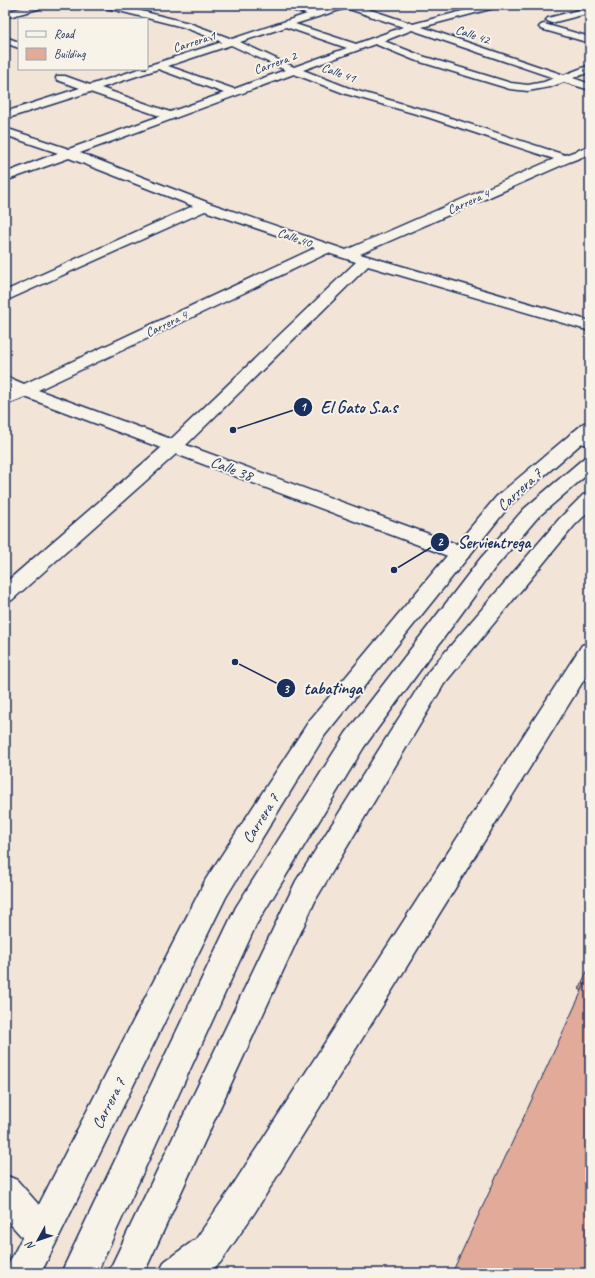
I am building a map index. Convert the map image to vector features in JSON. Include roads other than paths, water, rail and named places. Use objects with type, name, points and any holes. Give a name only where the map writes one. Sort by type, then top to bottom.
[{"type":"street","points":[[5,15],[42,5]]},
{"type":"street","name":"Calle 41","points":[[106,5],[186,25],[231,42],[293,70],[350,92],[431,115],[565,159]]},
{"type":"street","points":[[284,5],[316,14]]},
{"type":"street","name":"Carrera 1","points":[[148,69],[346,5]]},
{"type":"street","name":"Calle 42","points":[[346,5],[590,87]]},
{"type":"street","name":"Carrera 2","points":[[5,177],[354,47],[412,27],[460,13],[495,5]]},
{"type":"street","points":[[447,9],[460,13]]},
{"type":"street","points":[[590,10],[548,24],[590,40]]},
{"type":"street","points":[[288,25],[354,47]]},
{"type":"street","points":[[5,40],[18,44]]},
{"type":"street","points":[[374,40],[418,58],[510,86],[528,88],[546,85],[590,68]]},
{"type":"street","points":[[160,66],[233,92]]},
{"type":"street","name":"Carrera 1","points":[[5,116],[146,70]]},
{"type":"street","points":[[109,73],[122,77]]},
{"type":"street","points":[[62,78],[170,116]]},
{"type":"street","name":"Calle 40","points":[[5,131],[68,153],[204,206],[347,255],[590,326]]},
{"type":"street","name":"Carrera 4","points":[[347,255],[565,159],[590,150]]},
{"type":"street","points":[[5,297],[204,206]]},
{"type":"street","name":"Carrera 4","points":[[5,400],[327,248]]},
{"type":"street","points":[[5,595],[174,446],[365,261]]},
{"type":"street","name":"Calle 38","points":[[5,381],[24,391],[460,553]]},
{"type":"street","name":"Carrera 7","points":[[22,1273],[216,888],[317,728],[503,501],[586,435]]},
{"type":"street","name":"Carrera 7","points":[[79,1273],[246,916],[355,740],[487,564],[531,513],[590,462]]},
{"type":"street","points":[[126,1273],[306,890],[436,678],[567,522],[590,499]]},
{"type":"street","points":[[177,1273],[208,1251],[243,1200],[590,651]]},
{"type":"street","points":[[5,1192],[42,1234]]},
{"type":"place","name":"El Gato S.a.s","points":[[233,430]]},
{"type":"place","name":"Servientrega","points":[[394,570]]},
{"type":"place","name":"tabatinga","points":[[235,662]]}]
